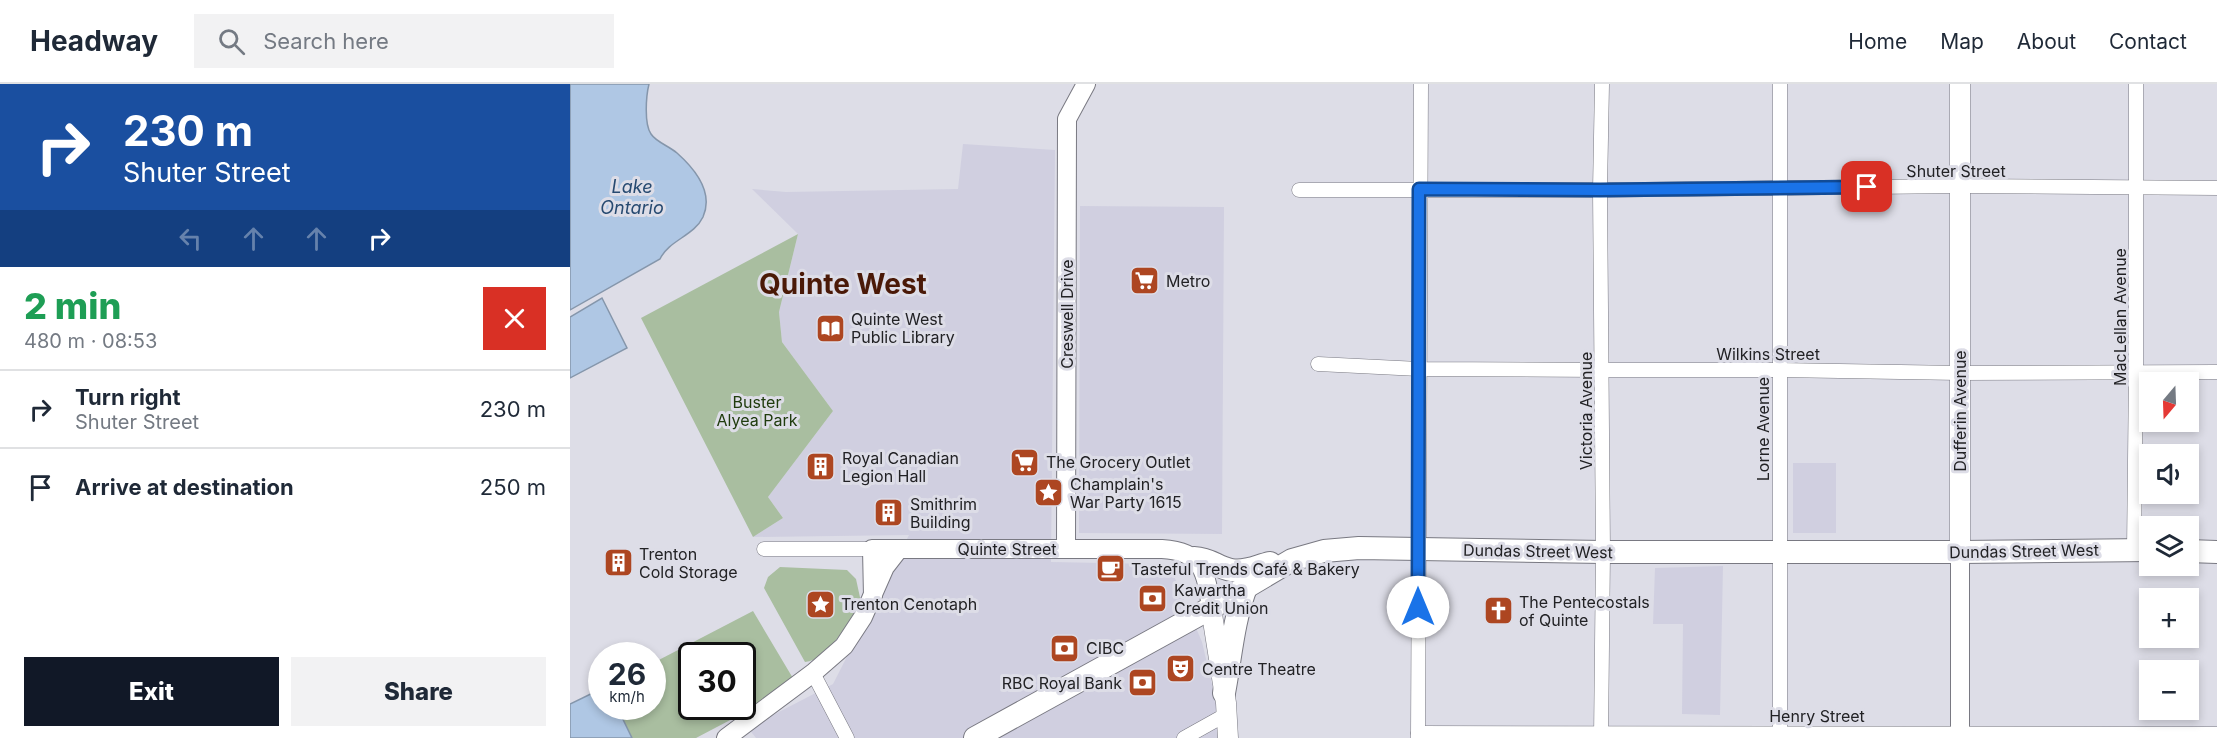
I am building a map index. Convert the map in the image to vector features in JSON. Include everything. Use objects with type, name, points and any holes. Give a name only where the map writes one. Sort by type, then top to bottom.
[{"type":"main road","name":"Dufferin Avenue","points":[[1960,84],[1960,552]]},
{"type":"main road","name":"Dundas Street West","points":[[975,738],[1211,608],[1292,560],[1324,551],[1359,548],[1603,552],[2139,550]]},
{"type":"main road","points":[[2199,551],[2217,552]]},
{"type":"main road","points":[[1194,558],[1207,559],[1220,566],[1239,571],[1292,560]]},
{"type":"main road","points":[[1226,704],[1234,625],[1247,585]]},
{"type":"main road","points":[[1211,608],[1226,704],[1228,738]]},
{"type":"street","name":"Creswell Drive","points":[[1066,549],[1067,119],[1086,84]]},
{"type":"street","points":[[1418,735],[1420,84]]},
{"type":"street","name":"Victoria Avenue","points":[[1601,736],[1603,370],[1600,190],[1602,84]]},
{"type":"street","name":"Lorne Avenue","points":[[1780,84],[1780,735]]},
{"type":"street","name":"MacLellan Avenue","points":[[2136,84],[2136,372],[2141,516]]},
{"type":"street","name":"Shuter Street","points":[[1299,190],[1600,190],[1960,186],[2217,188]]},
{"type":"street","name":"Wilkins Street","points":[[1318,364],[1419,369],[1960,373],[2217,372]]},
{"type":"street","name":"Quinte Street","points":[[764,549],[1178,550],[1194,558]]},
{"type":"street","points":[[872,549],[873,596]]},
{"type":"street","points":[[726,738],[813,673],[844,646],[873,596],[885,567],[899,549]]},
{"type":"street","name":"Dufferin Avenue","points":[[1960,552],[1960,735]]},
{"type":"street","points":[[1194,558],[1208,584],[1211,608]]},
{"type":"street","points":[[813,673],[848,738]]},
{"type":"street","points":[[1184,738],[1226,704]]},
{"type":"street","name":"Henry Street","points":[[1418,735],[2217,734]]},
{"type":"shaded area","points":[[963,144],[1055,150],[1051,562],[1155,564],[1173,574],[1202,642],[1218,710],[1219,738],[756,738],[748,728],[833,684],[909,535],[753,537],[783,518],[768,497],[833,411],[782,342],[779,312],[798,234],[752,189],[786,192],[958,189]]},
{"type":"shaded area","points":[[1080,206],[1224,207],[1222,534],[1079,533]]},
{"type":"shaded area","points":[[1793,463],[1836,463],[1836,533],[1793,533]]},
{"type":"shaded area","points":[[1723,566],[1720,715],[1682,714],[1683,624],[1653,624],[1655,568]]},
{"type":"green space","name":"Buster Alyea Park","points":[[798,234],[779,312],[782,342],[833,411],[768,497],[783,518],[753,537],[641,318]]},
{"type":"green space","name":"Trenton Cenotaph","points":[[780,567],[847,570],[856,579],[861,602],[830,647],[814,660],[805,662],[764,588],[768,577]]},
{"type":"green space","points":[[753,611],[797,685],[756,707],[756,642],[693,642]]},
{"type":"green space","points":[[678,650],[678,720],[730,720],[696,738],[632,738],[623,720],[666,720],[666,656]]},
{"type":"water","name":"Lake Ontario","points":[[570,84],[649,84],[646,117],[651,134],[677,153],[696,174],[704,190],[706,208],[703,217],[694,229],[669,247],[660,259],[570,310]]},
{"type":"water","points":[[602,298],[627,348],[570,378],[570,317]]},
{"type":"water","points":[[588,695],[588,720],[623,720],[632,738],[570,738],[570,704]]},
{"type":"place","name":"Metro","points":[[1145,281]]},
{"type":"place","name":"Quinte West Public Library","points":[[830,328]]},
{"type":"place","name":"The Grocery Outlet","points":[[1025,462]]},
{"type":"place","name":"Royal Canadian Legion Hall","points":[[821,467]]},
{"type":"place","name":"Champlain's War Party 1615","points":[[1049,493]]},
{"type":"place","name":"Smithrim Building","points":[[889,513]]},
{"type":"place","name":"Trenton Cold Storage","points":[[618,563]]},
{"type":"place","name":"Tasteful Trends Café & Bakery","points":[[1110,569]]},
{"type":"place","name":"Kawartha Credit Union","points":[[1153,599]]},
{"type":"place","name":"Trenton Cenotaph","points":[[820,604]]},
{"type":"place","name":"The Pentecostals of Quinte","points":[[1498,611]]},
{"type":"place","name":"CIBC","points":[[1065,648]]},
{"type":"place","name":"Centre Theatre","points":[[1181,669]]},
{"type":"place","name":"RBC Royal Bank","points":[[1143,683]]},
{"type":"district","name":"Quinte West","points":[[843,284]]},
{"type":"route","points":[[1418,607],[1419,189],[1600,190],[1867,187]]}]
